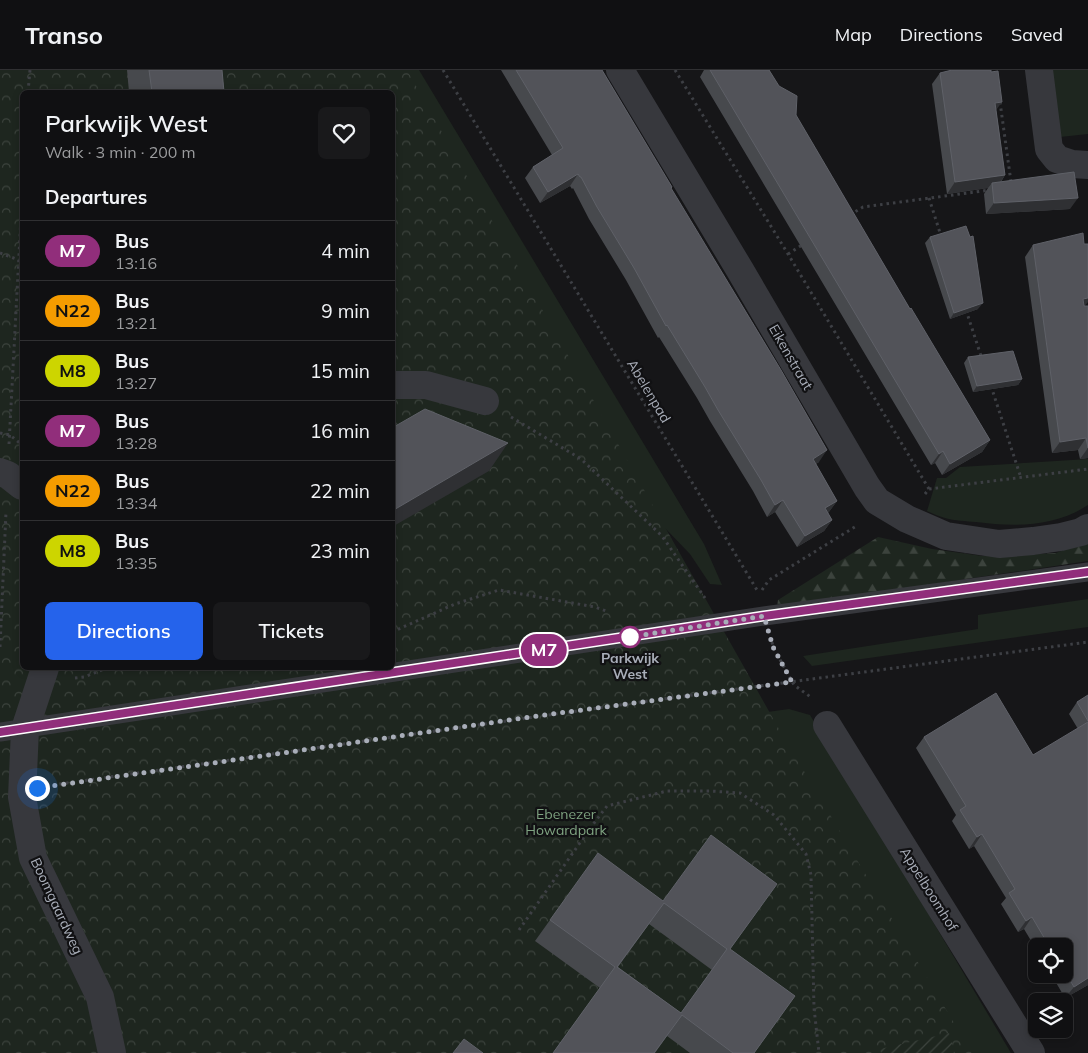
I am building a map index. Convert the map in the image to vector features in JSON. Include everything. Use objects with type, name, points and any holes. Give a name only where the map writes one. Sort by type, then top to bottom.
[{"type":"street","name":"Eikenstraat","points":[[620,70],[867,487],[877,501],[897,513]]},
{"type":"street","points":[[1039,70],[1049,149],[1057,159],[1072,164],[1088,165]]},
{"type":"street","points":[[395,385],[426,385],[485,401]]},
{"type":"street","points":[[897,513],[946,536],[999,544],[1060,537],[1081,532],[1088,528]]},
{"type":"street","name":"Boomgaardweg","points":[[44,670],[13,730],[22,797],[33,858],[100,997],[112,1053]]},
{"type":"street","name":"Appelboomhof","points":[[827,725],[1032,1053]]},
{"type":"lane","points":[[13,730],[764,616],[1088,572]]},
{"type":"path","points":[[28,90],[30,70]]},
{"type":"path","name":"Abelenpad","points":[[443,70],[759,594],[769,580],[897,513]]},
{"type":"path","points":[[675,70],[929,489]]},
{"type":"path","points":[[1000,99],[1011,187]]},
{"type":"path","points":[[846,217],[863,207],[992,190]]},
{"type":"path","points":[[929,198],[944,245]]},
{"type":"path","points":[[0,647],[10,478],[10,435],[20,239]]},
{"type":"path","points":[[788,254],[805,244]]},
{"type":"path","points":[[0,253],[19,260]]},
{"type":"path","points":[[966,310],[984,366]]},
{"type":"path","points":[[990,384],[1021,478]]},
{"type":"path","points":[[485,401],[581,459],[662,536],[706,599]]},
{"type":"path","points":[[0,433],[10,435],[20,443]]},
{"type":"path","points":[[897,513],[929,489],[1088,469]]},
{"type":"path","points":[[395,631],[455,604],[499,590],[611,612]]},
{"type":"path","points":[[764,616],[773,647],[792,682],[812,698],[827,725]]},
{"type":"path","points":[[22,790],[528,718],[1088,642]]},
{"type":"path","points":[[519,930],[607,806],[667,791],[740,793],[774,815],[806,854],[811,875],[814,1008],[819,1053]]},
{"type":"green space","name":"Ebenezer Howardpark","points":[[0,70],[407,70],[779,729],[972,1053],[0,1053]]},
{"type":"green space","points":[[306,70],[419,70],[704,544],[722,585],[710,584],[690,554],[580,440],[395,98],[395,90],[384,90]]},
{"type":"green space","points":[[1052,70],[1088,70],[1088,134],[1060,137]]},
{"type":"green space","points":[[1088,459],[1088,505],[1062,518],[1034,524],[1005,525],[953,520],[927,511],[937,478],[946,478],[960,467]]},
{"type":"green space","points":[[878,537],[932,549],[982,556],[1056,553],[1088,541],[1088,561],[777,607],[778,600]]},
{"type":"green space","points":[[1088,599],[1088,627],[812,666],[803,656],[978,629],[978,615]]},
{"type":"green space","points":[[789,709],[810,715],[1011,1053],[829,1053],[193,791]]},
{"type":"green space","points":[[949,1033],[955,1053],[881,1053],[880,1049]]},
{"type":"building","points":[[149,70],[222,70],[224,90],[152,90]]},
{"type":"building","points":[[516,70],[602,70],[827,450],[813,459],[837,501],[825,508],[832,520],[805,536],[783,500],[775,505],[705,387],[666,326],[581,177],[578,174],[548,192],[533,167],[563,148]]},
{"type":"building","points":[[710,70],[769,70],[779,86],[797,96],[796,115],[910,309],[990,440],[950,464],[943,451],[939,454]]},
{"type":"building","points":[[952,70],[998,71],[1002,102],[995,103],[1005,175],[955,182],[940,73]]},
{"type":"building","points":[[1074,172],[1078,198],[994,203],[992,183]]},
{"type":"building","points":[[966,226],[970,237],[973,236],[983,303],[954,313],[930,237]]},
{"type":"building","points":[[1083,233],[1084,244],[1088,244],[1088,298],[1083,299],[1084,306],[1088,306],[1088,448],[1086,438],[1060,442],[1033,245]]},
{"type":"building","points":[[1013,351],[1022,379],[977,386],[968,357]]},
{"type":"building","points":[[425,409],[508,443],[395,509],[395,426]]},
{"type":"building","points":[[996,693],[1033,755],[1088,722],[1088,978],[1074,987],[1072,983],[1073,938],[1044,938],[1032,917],[1026,921],[1009,893],[1015,889],[982,834],[977,837],[960,810],[966,806],[924,737]]},
{"type":"building","points":[[1088,695],[1088,721],[1077,702]]},
{"type":"building","points":[[711,835],[777,884],[730,949],[795,996],[754,1053],[733,1053],[682,1015],[654,1053],[553,1053],[615,967],[550,920],[598,853],[663,901]],"holes":[[[664,903],[727,949],[681,1013],[617,967]]]},
{"type":"building","points":[[464,1039],[483,1053],[453,1053]]},
{"type":"bus line","name":"M7","points":[[0,732],[764,616],[1088,572]]},
{"type":"place","name":"Parkwijk West","points":[[630,637]]},
{"type":"route","points":[[37,788],[537,716],[792,682],[773,647],[764,616],[630,637]]}]
